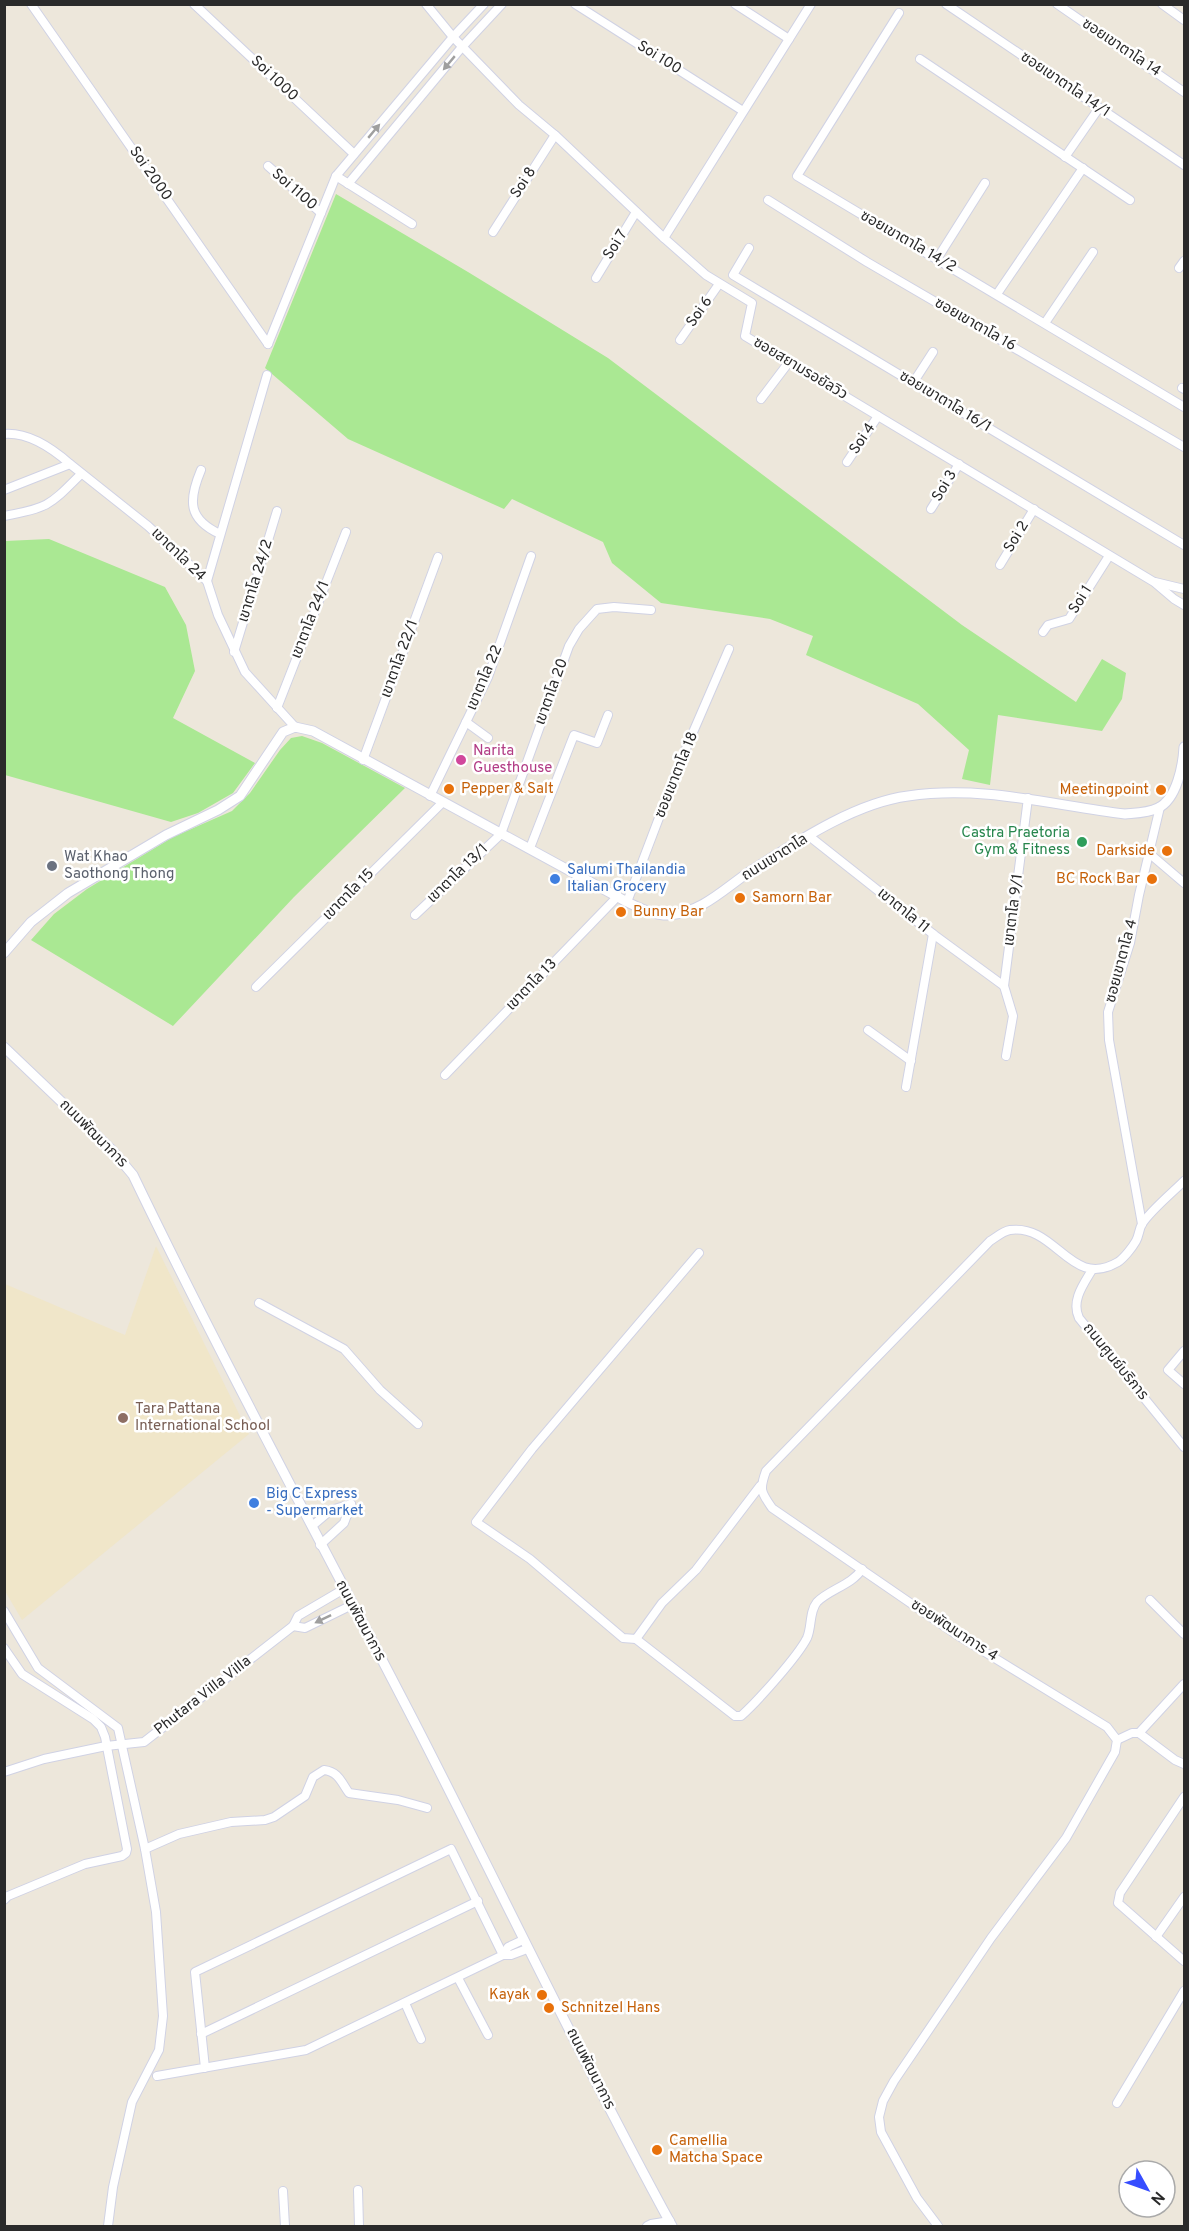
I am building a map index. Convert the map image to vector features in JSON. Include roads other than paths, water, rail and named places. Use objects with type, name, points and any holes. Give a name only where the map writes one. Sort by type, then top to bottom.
[{"type":"street","name":"Soi 2000","points":[[31,4],[268,344],[321,213]]},
{"type":"street","name":"Soi 1000","points":[[194,4],[354,154]]},
{"type":"street","name":"ซอยสยามรอยัลวิว","points":[[426,4],[462,47],[519,105],[555,135],[664,238],[719,284],[752,303],[745,336],[1154,582]]},
{"type":"street","points":[[321,213],[336,176],[453,37],[484,4]]},
{"type":"street","points":[[348,184],[462,47],[502,4]]},
{"type":"street","name":"Soi 100","points":[[575,4],[743,111]]},
{"type":"street","points":[[735,4],[789,39]]},
{"type":"street","points":[[664,238],[811,4]]},
{"type":"street","name":"ซอยเขาตาโล 14/1","points":[[946,4],[1185,165]]},
{"type":"street","name":"ซอยเขาตาโล 14","points":[[1057,4],[1185,92]]},
{"type":"street","points":[[1162,4],[1185,20]]},
{"type":"street","name":"ซอยเขาตาโล 14/2","points":[[899,13],[797,176],[1185,408]]},
{"type":"street","points":[[920,59],[1130,200]]},
{"type":"street","points":[[1065,157],[1099,108]]},
{"type":"street","name":"Soi 8","points":[[493,232],[555,135]]},
{"type":"street","name":"Soi 1100","points":[[268,166],[321,213]]},
{"type":"street","points":[[997,294],[1083,168]]},
{"type":"street","points":[[336,176],[412,224]]},
{"type":"street","points":[[937,259],[985,183]]},
{"type":"street","name":"ซอยเขาตาโล 16","points":[[768,200],[867,262],[1185,447]]},
{"type":"street","name":"Soi 7","points":[[596,278],[636,212]]},
{"type":"street","name":"ซอยเขาตาโล 16/1","points":[[749,248],[733,275],[1185,545]]},
{"type":"street","points":[[1045,323],[1092,252]]},
{"type":"street","points":[[1179,268],[1185,261]]},
{"type":"street","name":"Soi 6","points":[[680,340],[719,284]]},
{"type":"street","points":[[913,383],[933,352]]},
{"type":"street","points":[[761,399],[789,362]]},
{"type":"street","points":[[207,581],[267,375]]},
{"type":"street","name":"Soi 4","points":[[847,462],[878,416]]},
{"type":"street","name":"เขาตาโล 24","points":[[4,434],[11,433],[30,438],[55,451],[148,526],[207,581],[218,615],[244,672],[296,727]]},
{"type":"street","points":[[4,490],[70,464]]},
{"type":"street","name":"Soi 3","points":[[931,509],[959,464]]},
{"type":"street","points":[[201,470],[195,483],[191,504],[197,518],[206,527],[220,534]]},
{"type":"street","points":[[4,516],[46,507],[55,501],[81,474]]},
{"type":"street","name":"Soi 2","points":[[1000,565],[1034,509]]},
{"type":"street","name":"เขาตาโล 24/2","points":[[234,651],[277,511]]},
{"type":"street","name":"เขาตาโล 24/1","points":[[277,708],[346,532]]},
{"type":"street","name":"เขาตาโล 22","points":[[430,796],[488,677],[531,556]]},
{"type":"street","name":"Soi 1","points":[[1043,632],[1048,625],[1069,619],[1109,556]]},
{"type":"street","name":"เขาตาโล 22/1","points":[[363,760],[438,557]]},
{"type":"street","points":[[1154,582],[1185,589]]},
{"type":"street","points":[[1154,582],[1185,605]]},
{"type":"street","name":"เขาตาโล 20","points":[[501,834],[569,646],[579,629],[597,609],[614,607],[651,610]]},
{"type":"street","name":"ซอยเขาตาโล 18","points":[[627,902],[681,760],[729,649]]},
{"type":"street","points":[[530,848],[574,735],[597,743],[608,715]]},
{"type":"street","points":[[466,722],[488,738]]},
{"type":"street","points":[[4,953],[31,922],[68,893],[166,835],[218,810],[240,796],[283,732],[296,727]]},
{"type":"street","name":"ถนนเขาตาโล","points":[[296,727],[313,731],[627,902],[646,911],[668,915],[699,907],[719,896],[746,874],[809,836],[861,809],[907,796],[980,792],[1125,814],[1141,813],[1160,807]]},
{"type":"street","points":[[1160,807],[1181,785],[1185,747]]},
{"type":"street","name":"เขาตาโล 9/1","points":[[1004,986],[1028,798]]},
{"type":"street","name":"เขาตาโล 15","points":[[256,987],[443,802]]},
{"type":"street","name":"ซอยเขาตาโล 4","points":[[1142,1224],[1109,1040],[1108,1012],[1130,943],[1160,807]]},
{"type":"street","name":"เขาตาโล 13/1","points":[[415,915],[501,834]]},
{"type":"street","name":"เขาตาโล 11","points":[[809,836],[933,934],[906,1087]]},
{"type":"street","points":[[1150,854],[1185,883]]},
{"type":"street","name":"เขาตาโล 13","points":[[445,1075],[618,896]]},
{"type":"street","points":[[933,934],[1004,986],[1013,1016],[1006,1056]]},
{"type":"street","points":[[868,1030],[911,1061]]},
{"type":"street","name":"ถนนพัฒนาการ","points":[[4,1047],[112,1150],[133,1174],[239,1388],[418,1729],[624,2138],[671,2224]]},
{"type":"street","points":[[636,1639],[662,1603],[696,1569],[760,1486],[766,1471],[990,1241],[1009,1230],[1030,1232],[1053,1244],[1074,1264],[1092,1270],[1104,1269],[1120,1261],[1136,1241],[1142,1224],[1185,1180]]},
{"type":"street","points":[[699,1253],[532,1449],[476,1522],[530,1559],[623,1638],[636,1639],[735,1716],[741,1716],[792,1660],[806,1640],[815,1605],[832,1591],[854,1578],[862,1569]]},
{"type":"street","name":"ถนนศูนย์บริการ","points":[[1092,1270],[1078,1297],[1076,1311],[1079,1318],[1185,1447]]},
{"type":"street","points":[[259,1303],[344,1349],[380,1390],[418,1424]]},
{"type":"street","points":[[1185,1351],[1168,1370],[1185,1384]]},
{"type":"street","name":"ซอยพัฒนาการ 4","points":[[760,1486],[772,1508],[954,1633],[1107,1727],[1118,1740]]},
{"type":"street","points":[[312,1526],[331,1510],[351,1504],[344,1523],[320,1545]]},
{"type":"street","name":"Phutara Villa Villa","points":[[4,1772],[44,1759],[106,1746],[144,1742],[292,1626],[298,1616],[344,1589]]},
{"type":"street","points":[[1150,1600],[1185,1634]]},
{"type":"street","name":"Phutara Villa Villa","points":[[292,1626],[305,1628],[352,1605]]},
{"type":"street","points":[[4,1611],[38,1668],[118,1728],[145,1849],[156,1912],[163,2016],[159,2050],[132,2102],[113,2187],[108,2226]]},
{"type":"street","points":[[4,1648],[22,1674],[93,1719],[101,1727],[127,1849],[126,1854],[85,1864],[4,1900]]},
{"type":"street","points":[[1138,1733],[1185,1684]]},
{"type":"street","points":[[938,2226],[917,2198],[881,2132],[879,2117],[883,2101],[894,2081],[991,1938],[1066,1838],[1115,1752],[1118,1740],[1132,1733],[1138,1733],[1185,1764]]},
{"type":"street","points":[[145,1849],[179,1834],[231,1822],[265,1820],[274,1817],[304,1796],[313,1778],[324,1770],[333,1771],[344,1782],[350,1793],[398,1800],[427,1808]]},
{"type":"street","points":[[1185,1797],[1118,1898],[1120,1906],[1185,1961]]},
{"type":"street","points":[[205,2068],[195,1972],[451,1849],[503,1955]]},
{"type":"street","points":[[1156,1937],[1185,1897]]},
{"type":"street","points":[[201,2034],[478,1901]]},
{"type":"street","points":[[157,2076],[306,2050],[458,1978],[503,1955],[508,1947],[525,1944]]},
{"type":"street","points":[[458,1978],[488,2035]]},
{"type":"street","points":[[1117,2103],[1185,1991]]},
{"type":"street","points":[[405,2003],[421,2039]]},
{"type":"street","points":[[358,2190],[359,2226]]},
{"type":"street","points":[[283,2191],[285,2226]]},
{"type":"street","points":[[647,2226],[671,2224]]},
{"type":"place","name":"Narita Guesthouse","points":[[461,760]]},
{"type":"place","name":"Pepper & Salt","points":[[449,789]]},
{"type":"place","name":"Meetingpoint","points":[[1161,790]]},
{"type":"place","name":"Castra Praetoria Gym & Fitness","points":[[1082,842]]},
{"type":"place","name":"Darkside","points":[[1167,851]]},
{"type":"place","name":"Wat Khao Saothong Thong","points":[[52,866]]},
{"type":"place","name":"Salumi Thailandia Italian Grocery","points":[[555,879]]},
{"type":"place","name":"BC Rock Bar","points":[[1152,879]]},
{"type":"place","name":"Samorn Bar","points":[[740,898]]},
{"type":"place","name":"Bunny Bar","points":[[621,912]]},
{"type":"place","name":"Tara Pattana International School","points":[[123,1418]]},
{"type":"place","name":"Big C Express - Supermarket","points":[[254,1503]]},
{"type":"place","name":"Kayak","points":[[542,1995]]},
{"type":"place","name":"Schnitzel Hans","points":[[549,2008]]},
{"type":"place","name":"Camellia Matcha Space","points":[[657,2150]]}]
